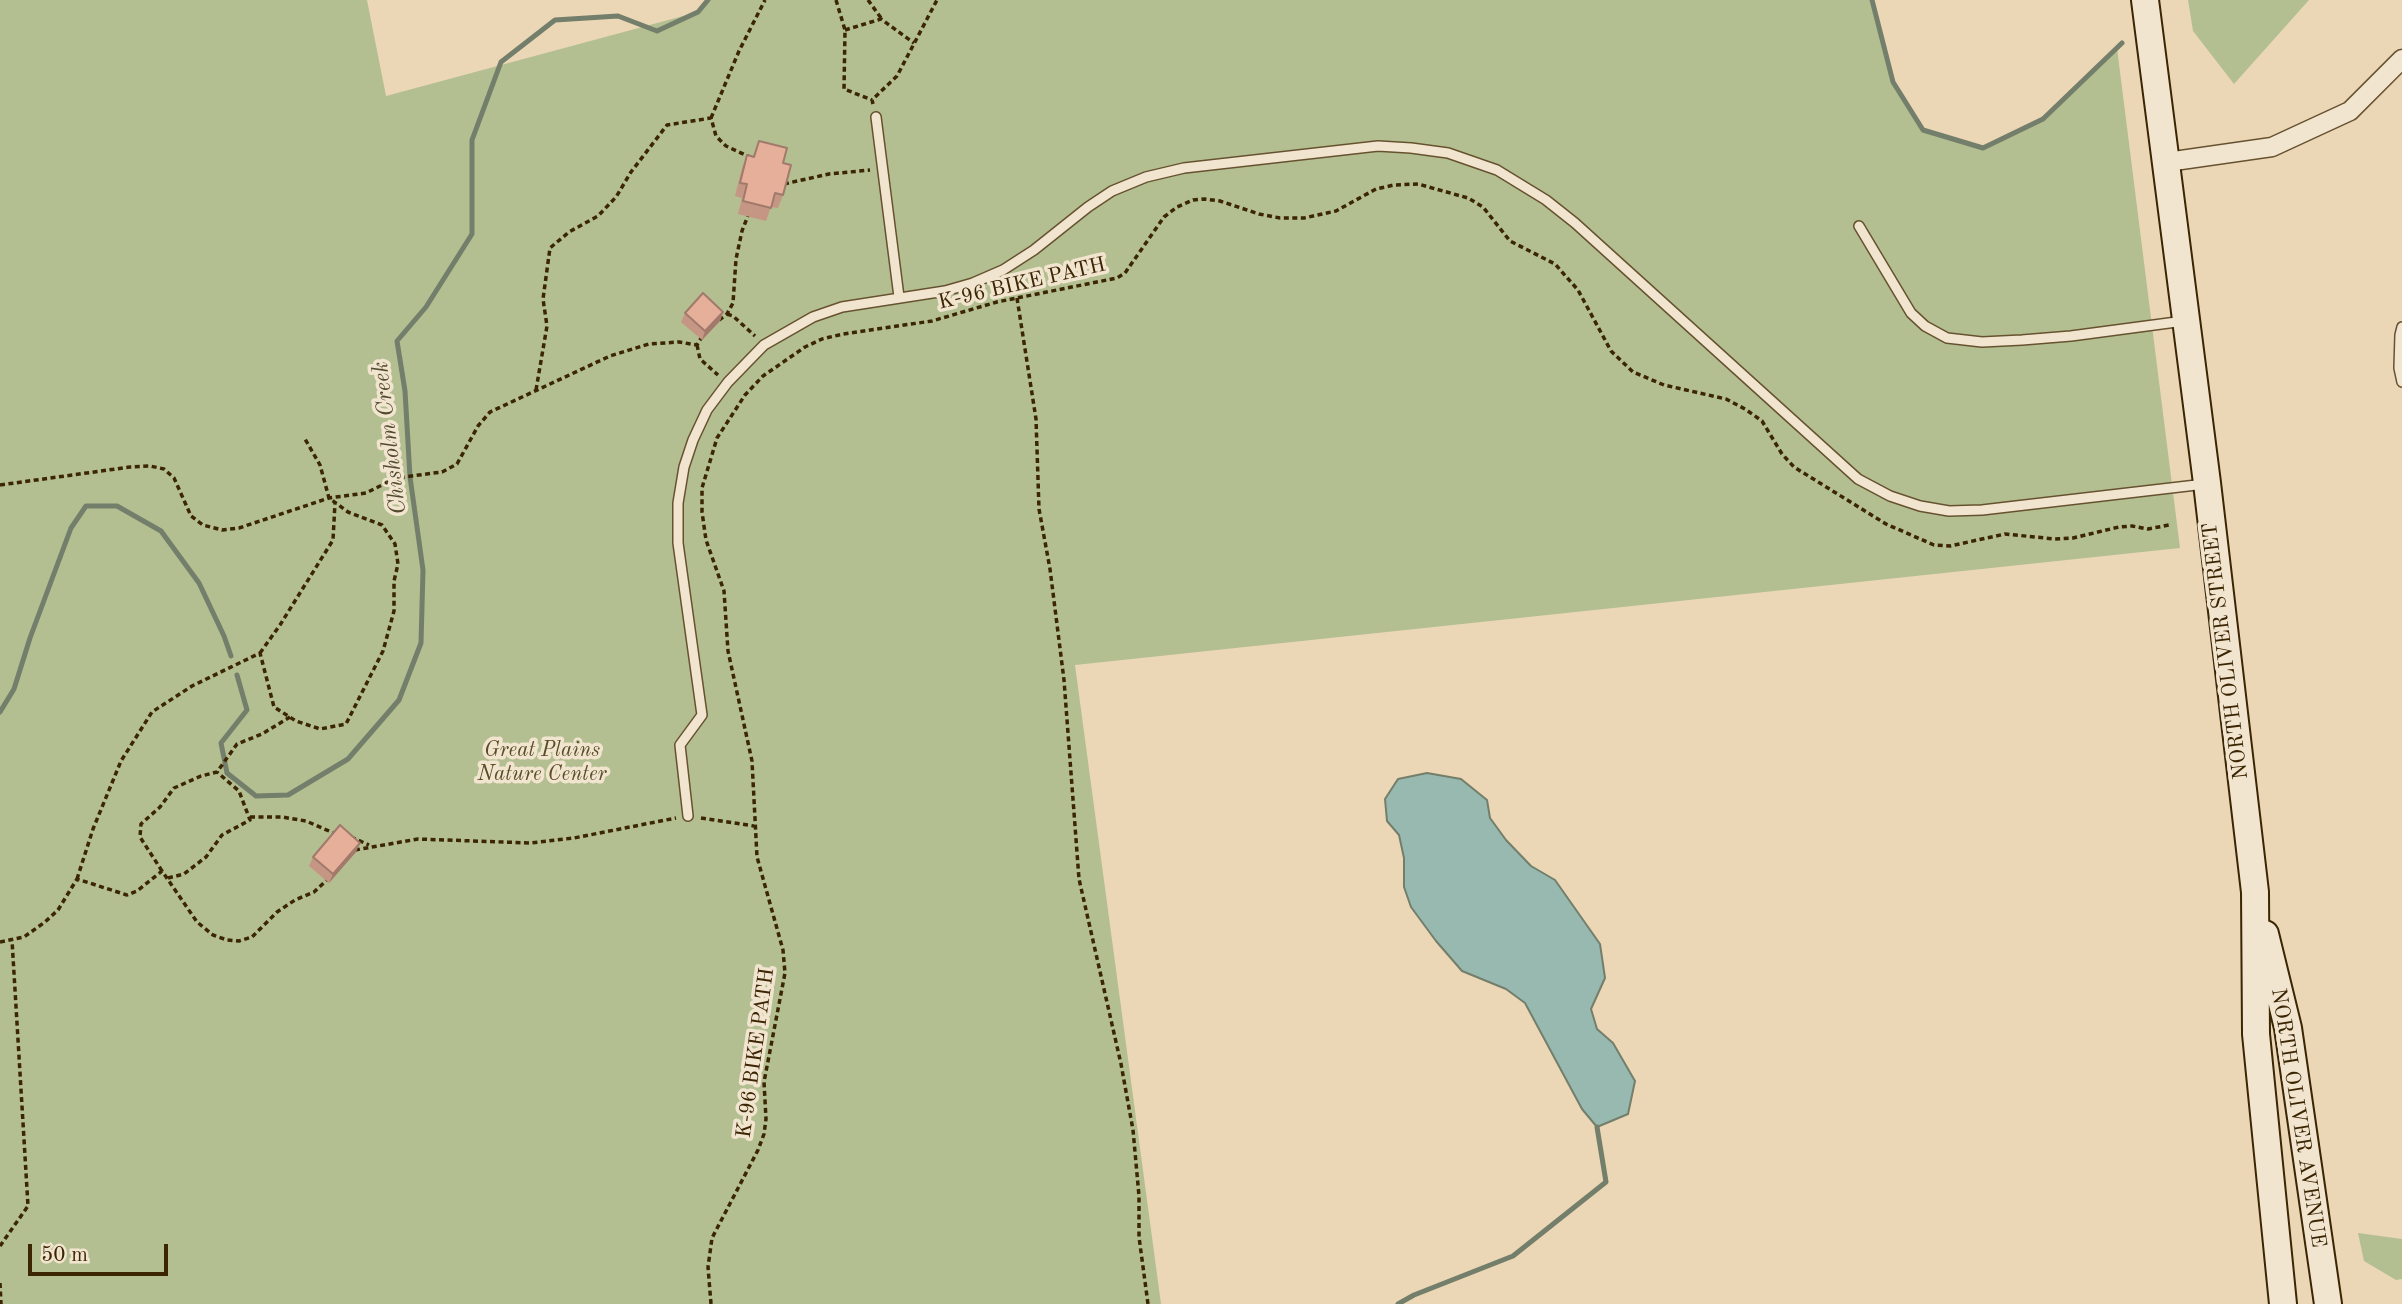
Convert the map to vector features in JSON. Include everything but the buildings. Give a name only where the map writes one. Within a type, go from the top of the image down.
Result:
[{"type":"main road","name":"NORTH OLIVER STREET","points":[[2145,0],[2207,483],[2255,892],[2256,1034],[2283,1304]]},
{"type":"main road","name":"NORTH OLIVER AVENUE","points":[[2255,892],[2288,1028],[2328,1304]]},
{"type":"street","points":[[2167,162],[2272,147],[2350,111],[2402,59]]},
{"type":"lane","points":[[876,117],[899,297]]},
{"type":"lane","points":[[688,816],[680,745],[702,715],[678,543],[678,503],[684,467],[693,440],[707,410],[727,382],[764,345],[813,317],[842,307],[945,291],[973,283],[1003,270],[1034,250],[1112,191],[1146,177],[1184,168],[1378,146],[1448,153],[1497,170],[1546,200],[1858,479],[1890,496],[1920,506],[1949,510],[1982,510],[2207,483]]},
{"type":"lane","points":[[1859,226],[1911,313],[1925,326],[1947,338],[1982,342],[2022,340],[2185,321]]},
{"type":"lane","points":[[2402,327],[2399,368],[2402,382]]},
{"type":"path","points":[[756,163],[750,156],[726,146],[716,136],[711,118],[739,51],[765,0]]},
{"type":"path","points":[[836,0],[845,30],[845,89],[872,100]]},
{"type":"path","points":[[868,0],[881,19],[914,43]]},
{"type":"path","points":[[872,100],[897,76],[937,0]]},
{"type":"path","points":[[845,30],[881,19]]},
{"type":"path","points":[[872,100],[876,117]]},
{"type":"path","points":[[536,390],[547,326],[543,299],[550,248],[569,232],[598,216],[616,197],[631,172],[667,125],[711,118]]},
{"type":"path","points":[[779,185],[830,174],[883,169]]},
{"type":"path","name":"K-96 BIKE PATH","points":[[711,1304],[708,1267],[712,1238],[758,1150],[764,1133],[764,1082],[785,973],[783,950],[757,857],[753,771],[727,651],[724,591],[711,561],[702,512],[702,488],[718,438],[745,395],[763,376],[805,347],[843,334],[932,321],[1017,298],[1117,278],[1125,273],[1164,216],[1193,200],[1220,201],[1259,215],[1304,218],[1336,211],[1376,189],[1418,184],[1468,198],[1483,207],[1510,241],[1555,264],[1578,290],[1611,351],[1633,372],[1664,385],[1726,398],[1745,409],[1762,421],[1782,454],[1794,467],[1896,528],[1934,545],[1950,546],[2005,534],[2055,539],[2073,538],[2119,527],[2148,528],[2169,525]]},
{"type":"path","points":[[715,323],[727,314],[733,303],[736,259],[742,231],[751,209]]},
{"type":"path","points":[[1017,298],[1036,419],[1039,509],[1064,680],[1079,879],[1121,1064],[1133,1130],[1139,1196],[1139,1237],[1148,1304]]},
{"type":"path","points":[[727,314],[764,345]]},
{"type":"path","points":[[0,485],[130,467],[164,469],[174,478],[191,516],[203,525],[222,530],[239,528],[329,498],[366,492],[396,478],[442,472],[457,464],[465,446],[490,412],[610,356],[649,344],[679,342],[697,345],[709,329]]},
{"type":"path","points":[[260,653],[274,706],[296,721],[320,729],[346,724],[383,651],[394,611],[394,581],[398,564],[395,544],[382,525],[348,512],[329,498],[320,465],[306,439]]},
{"type":"path","points":[[0,942],[24,937],[58,910],[76,879],[121,761],[152,712],[192,686],[260,653],[333,540],[335,503]]},
{"type":"path","points":[[290,717],[262,734],[237,744],[217,772],[174,788],[160,807],[141,824],[140,837],[169,878],[183,905],[197,922],[220,937],[239,941],[252,937],[277,912],[314,892],[335,872]]},
{"type":"path","points":[[217,772],[239,791],[250,817]]},
{"type":"path","points":[[353,851],[418,839],[530,843],[574,838],[688,816],[754,826]]},
{"type":"path","points":[[250,817],[282,817],[306,821],[371,846]]},
{"type":"path","points":[[169,878],[184,874],[206,857],[222,835],[250,820],[250,817]]},
{"type":"path","points":[[76,879],[127,895],[137,891],[162,871]]},
{"type":"path","points":[[0,1246],[27,1206],[12,940]]},
{"type":"path","points":[[0,1283],[1,1304]]},
{"type":"green space","name":"Great Plains Nature Center","points":[[0,0],[367,0],[386,96],[698,12],[708,0],[1872,0],[1893,82],[1923,130],[1983,148],[2043,119],[2117,48],[2180,548],[1075,665],[1161,1304],[0,1304]]},
{"type":"green space","points":[[2188,0],[2309,0],[2234,84],[2193,31]]},
{"type":"green space","points":[[2358,1233],[2402,1239],[2402,1279],[2396,1280],[2364,1261]]},
{"type":"water","points":[[1427,773],[1461,779],[1487,800],[1490,818],[1506,840],[1531,866],[1555,880],[1600,944],[1605,978],[1591,1009],[1597,1029],[1613,1043],[1635,1081],[1628,1114],[1597,1127],[1582,1109],[1525,1003],[1506,989],[1462,971],[1411,907],[1404,887],[1404,858],[1399,835],[1387,821],[1385,799],[1398,779]]},
{"type":"waterway","name":"Chisholm Creek","points":[[237,675],[247,710],[221,743],[227,773],[256,796],[288,795],[348,759],[399,700],[421,643],[423,570],[410,477],[405,391],[397,341],[426,307],[472,234],[472,140],[501,62],[555,20],[618,16],[657,31],[698,12],[708,0]]},
{"type":"waterway","name":"Chisholm Creek","points":[[1872,0],[1893,82],[1923,130],[1983,148],[2043,119],[2122,43]]},
{"type":"waterway","name":"Chisholm Creek","points":[[0,712],[14,689],[71,528],[86,506],[117,506],[161,531],[199,583],[231,656]]},
{"type":"waterway","points":[[1398,1304],[1414,1295],[1513,1256],[1606,1182],[1597,1127]]}]
